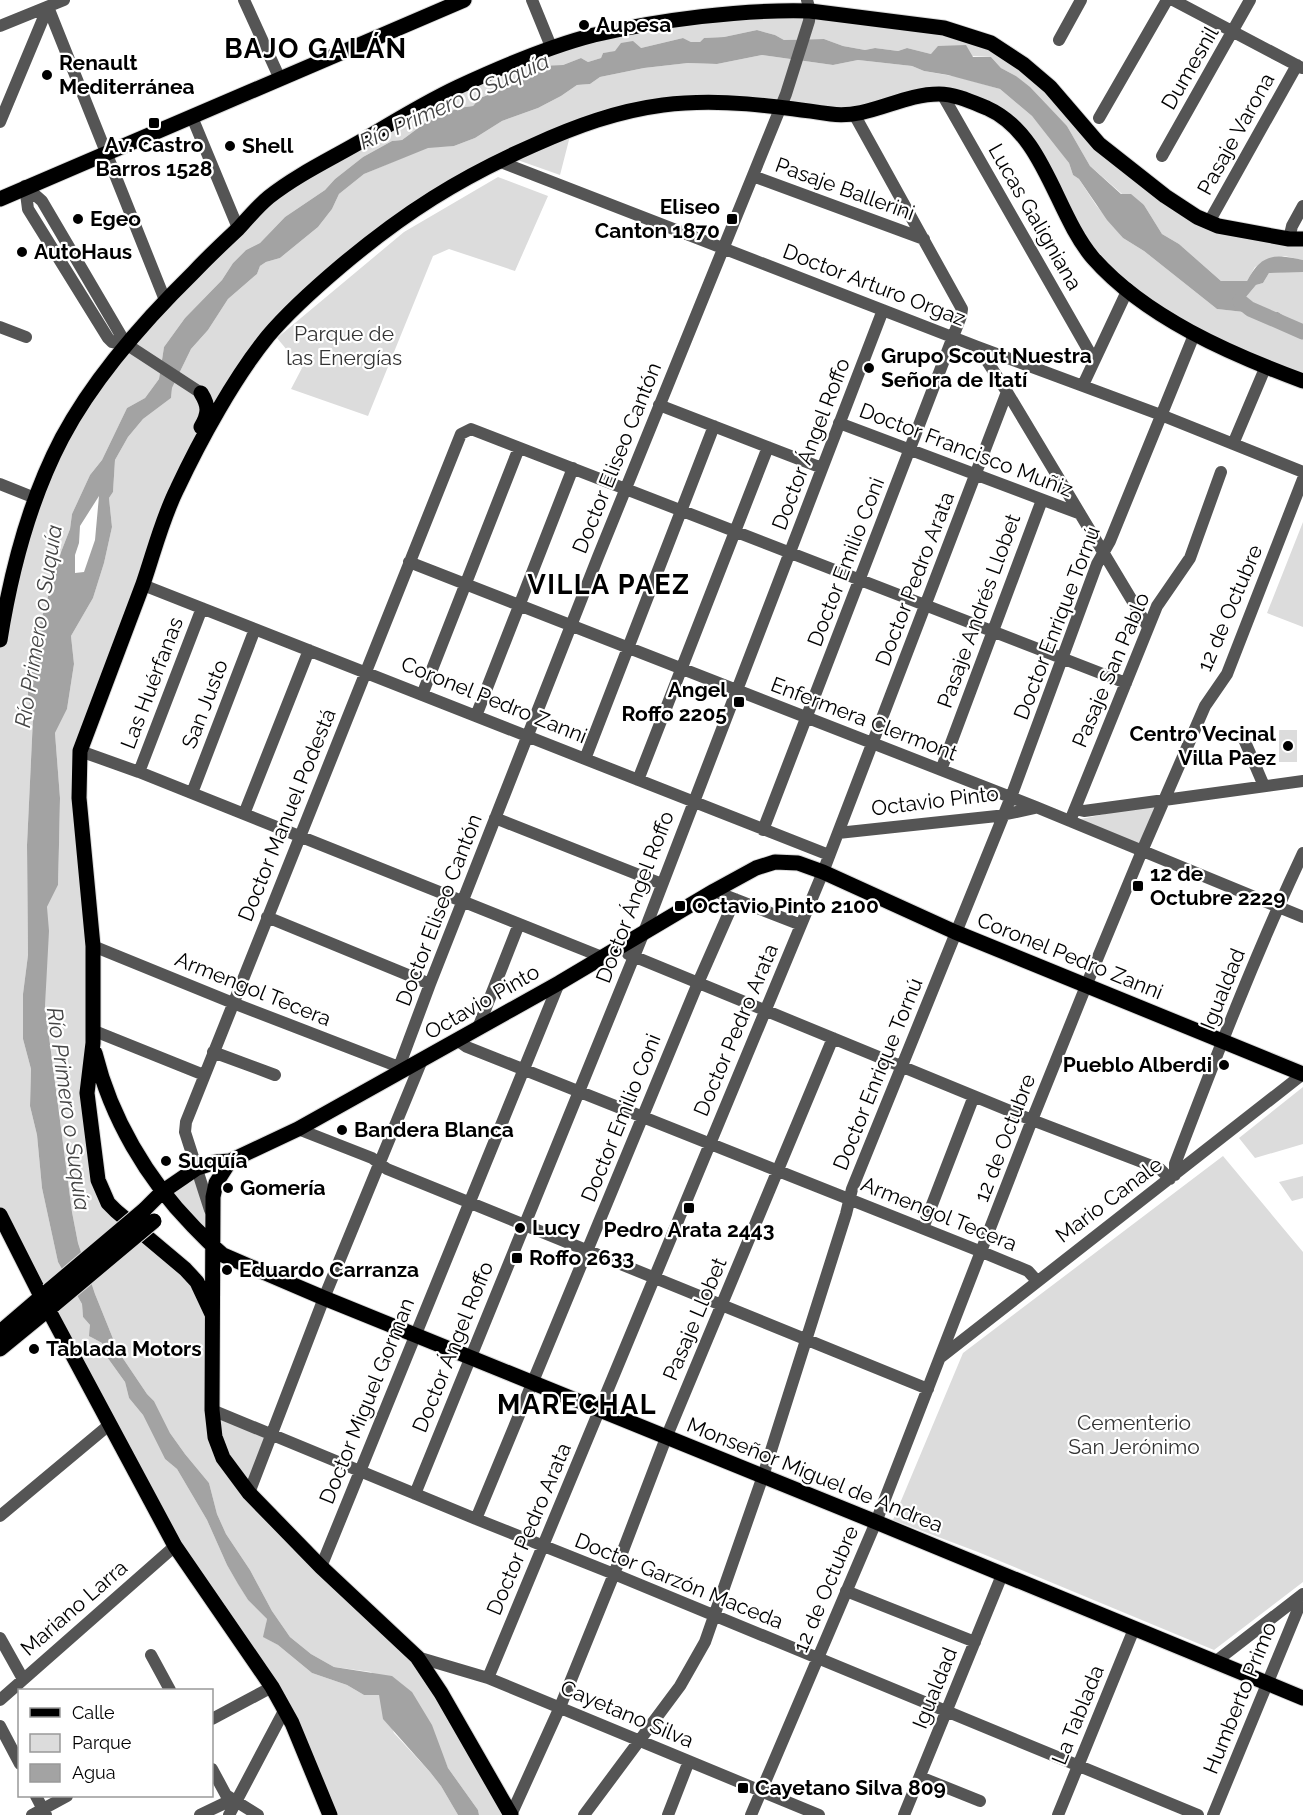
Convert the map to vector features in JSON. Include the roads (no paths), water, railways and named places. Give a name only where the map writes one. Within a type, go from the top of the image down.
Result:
[{"type":"main road","points":[[0,199],[25,186],[280,80],[464,0]]},
{"type":"main road","points":[[0,640],[13,569],[35,498],[63,436],[92,391],[130,347],[165,300],[266,200],[279,190],[433,100],[478,78],[552,49],[593,36],[713,15],[810,8],[944,28],[991,43],[1011,55],[1050,87],[1099,144],[1165,196],[1197,217],[1209,222],[1296,239]]},
{"type":"main road","points":[[135,604],[133,588],[165,492],[208,415],[203,395],[217,393],[222,388],[246,353],[264,332],[397,220],[440,191],[498,161],[586,122],[659,105],[709,101],[784,100],[843,115],[872,111],[909,99],[942,94],[955,96],[993,111],[1014,127],[1042,165],[1087,249],[1115,279],[1194,335],[1303,381]]},
{"type":"main road","points":[[0,185],[25,186]]},
{"type":"main road","points":[[212,1314],[197,1282],[185,1269],[116,1211],[103,1193],[98,1180],[87,1093],[92,1037],[93,946],[80,798],[80,751],[142,585],[166,512],[222,405],[260,348],[291,311]]},
{"type":"main road","name":"Octavio Pinto","points":[[149,1215],[162,1192],[197,1168],[216,1162],[230,1161],[298,1129],[401,1069],[422,1060],[559,983],[756,868],[775,862],[798,863],[823,872]]},
{"type":"main road","name":"Coronel Pedro Zanni","points":[[823,872],[955,932],[1303,1074]]},
{"type":"main road","name":"Monseñor Miguel de Andrea","points":[[92,1037],[100,1075],[112,1106],[146,1168],[175,1209],[212,1247],[223,1255],[1303,1698]]},
{"type":"main road","points":[[230,1161],[216,1183],[213,1197],[212,1410],[219,1450],[249,1493],[321,1568],[417,1658],[441,1693],[511,1815]]},
{"type":"main road","points":[[0,1349],[48,1300],[149,1215],[175,1209]]},
{"type":"main road","points":[[0,1215],[48,1300],[109,1425],[175,1546],[285,1709],[330,1815]]},
{"type":"main road","points":[[0,1332],[48,1300]]},
{"type":"street","points":[[0,26],[64,0]]},
{"type":"street","points":[[244,0],[280,80]]},
{"type":"street","points":[[532,0],[552,49]]},
{"type":"street","points":[[1099,118],[1167,0]]},
{"type":"street","points":[[1173,0],[1300,67]]},
{"type":"street","name":"Dumesnil","points":[[1162,156],[1250,0]]},
{"type":"street","points":[[1059,40],[1077,1]]},
{"type":"street","points":[[0,122],[48,7]]},
{"type":"street","points":[[48,7],[165,300]]},
{"type":"street","name":"Doctor Eliseo Cantón","points":[[401,1069],[430,984],[527,736],[784,100],[810,8]]},
{"type":"street","name":"Pasaje Varona","points":[[1209,222],[1300,67]]},
{"type":"street","name":"Lucas Galigniana","points":[[942,94],[1094,360]]},
{"type":"street","points":[[854,114],[924,239]]},
{"type":"street","points":[[192,117],[238,228]]},
{"type":"street","name":"Doctor Arturo Orgaz","points":[[498,161],[978,347],[1161,415],[1303,472]]},
{"type":"street","name":"Pasaje Ballerini","points":[[753,176],[924,239]]},
{"type":"street","points":[[25,186],[42,201],[130,347],[203,395]]},
{"type":"street","points":[[1296,239],[1292,226],[1303,206]]},
{"type":"street","name":"Doctor Emilio Coni","points":[[763,830],[961,316],[962,309],[924,239]]},
{"type":"street","points":[[1083,385],[1128,289]]},
{"type":"street","name":"Doctor Ángel Roffo","points":[[415,1494],[644,932],[883,310]]},
{"type":"street","points":[[0,327],[26,337]]},
{"type":"street","name":"Doctor Enrique Tornú","points":[[584,1815],[680,1686],[694,1664],[715,1616],[763,1476],[852,1189],[1011,797],[1103,554],[1194,335]]},
{"type":"street","points":[[978,347],[1148,627]]},
{"type":"street","points":[[1233,444],[1266,366]]},
{"type":"street","name":"Doctor Pedro Arata","points":[[488,1678],[823,872],[1007,392]]},
{"type":"street","points":[[659,405],[822,468]]},
{"type":"street","name":"Doctor Francisco Muñiz","points":[[839,423],[1078,513]]},
{"type":"street","points":[[585,759],[714,426]]},
{"type":"street","name":"Doctor Manuel Podestá","points":[[213,1220],[185,1132],[186,1122],[213,1052],[461,434],[471,429],[519,448]]},
{"type":"street","points":[[638,780],[768,447]]},
{"type":"street","points":[[422,695],[519,448],[1126,683]]},
{"type":"street","points":[[476,716],[573,468]]},
{"type":"street","name":"Pasaje San Pablo","points":[[1072,815],[1163,594],[1190,558],[1221,472]]},
{"type":"street","name":"12 de Octubre","points":[[751,1815],[876,1522],[1086,986],[1205,706],[1227,674],[1303,479]]},
{"type":"street","points":[[0,484],[35,498]]},
{"type":"street","name":"Pasaje Andrés Llobet","points":[[941,770],[1042,500]]},
{"type":"street","name":"Enfermera Clermont","points":[[409,562],[1036,807],[1072,815],[1142,851],[1303,917]]},
{"type":"street","name":"Coronel Pedro Zanni","points":[[142,585],[829,855]]},
{"type":"street","name":"Las Huérfanas","points":[[139,772],[202,608]]},
{"type":"street","name":"San Justo","points":[[192,793],[255,629]]},
{"type":"street","points":[[244,814],[309,650]]},
{"type":"street","points":[[1243,737],[1264,786]]},
{"type":"street","points":[[80,751],[139,772],[602,957]]},
{"type":"street","points":[[1072,815],[1084,811],[1166,799],[1303,782]]},
{"type":"street","name":"Octavio Pinto","points":[[838,833],[1004,814],[1036,807]]},
{"type":"street","points":[[495,818],[662,884]]},
{"type":"street","name":"Igualdad","points":[[1173,1177],[1174,1164],[1223,1041],[1278,907],[1303,853]]},
{"type":"street","points":[[714,891],[801,925]]},
{"type":"street","name":"Doctor Emilio Coni","points":[[476,1519],[735,899]]},
{"type":"street","points":[[267,917],[430,984]]},
{"type":"street","points":[[478,1028],[519,924]]},
{"type":"street","name":"Armengol Tecera","points":[[93,946],[401,1069]]},
{"type":"street","points":[[616,949],[1032,1120],[1160,1169],[1173,1177]]},
{"type":"street","name":"Doctor Miguel Gorman","points":[[321,1568],[559,983]]},
{"type":"street","points":[[92,1037],[204,1075]]},
{"type":"street","name":"Pasaje Llobet","points":[[511,1815],[560,1707],[666,1438],[833,1038]]},
{"type":"street","name":"Armengol Tecera","points":[[457,1040],[467,1047],[982,1251],[1028,1271],[1037,1281]]},
{"type":"street","points":[[213,1052],[275,1075]]},
{"type":"street","points":[[249,1493],[324,1298],[422,1060]]},
{"type":"street","name":"Mario Canale","points":[[940,1358],[1303,1074]]},
{"type":"street","points":[[923,1228],[974,1096]]},
{"type":"street","points":[[298,1129],[372,1158],[387,1169],[469,1203],[928,1389]]},
{"type":"street","name":"Doctor Garzón Maceda","points":[[212,1410],[1198,1815]]},
{"type":"street","points":[[0,1516],[109,1425]]},
{"type":"street","name":"Mariano Larra","points":[[0,1700],[175,1546]]},
{"type":"street","name":"Igualdad","points":[[904,1815],[1002,1575]]},
{"type":"street","points":[[846,1591],[975,1642]]},
{"type":"street","points":[[1215,1662],[1303,1595]]},
{"type":"street","name":"Humberto Primo","points":[[1213,1815],[1303,1595]]},
{"type":"street","name":"La Tablada","points":[[1058,1815],[1134,1629]]},
{"type":"street","points":[[0,1638],[23,1679]]},
{"type":"street","points":[[151,1655],[169,1689]]},
{"type":"street","name":"Cayetano Silva","points":[[417,1658],[488,1678],[819,1815]]},
{"type":"street","points":[[213,1718],[272,1688]]},
{"type":"street","points":[[229,1815],[285,1709]]},
{"type":"street","points":[[0,1726],[18,1760]]},
{"type":"street","points":[[668,1815],[689,1761]]},
{"type":"street","points":[[213,1771],[225,1795],[258,1815]]},
{"type":"street","points":[[920,1777],[980,1801]]},
{"type":"street","points":[[36,1797],[40,1813],[65,1797]]},
{"type":"street","points":[[200,1815],[225,1803],[236,1803]]},
{"type":"water","points":[[757,30],[784,40],[824,39],[843,46],[865,50],[875,48],[898,51],[907,48],[931,54],[938,46],[966,45],[973,57],[991,57],[1001,68],[1030,87],[1067,126],[1090,166],[1121,194],[1131,194],[1144,205],[1162,234],[1179,244],[1221,281],[1247,281],[1258,265],[1270,258],[1284,257],[1303,260],[1303,272],[1269,273],[1263,283],[1256,285],[1246,297],[1258,313],[1278,312],[1303,329],[1303,339],[1244,312],[1217,309],[1144,251],[1123,238],[1107,220],[1079,179],[1073,175],[1069,163],[1032,116],[1000,89],[924,71],[912,66],[858,60],[833,65],[762,55],[717,64],[688,63],[644,68],[600,77],[590,84],[577,85],[538,108],[502,121],[475,138],[454,146],[428,148],[364,174],[339,194],[332,209],[318,227],[280,258],[260,266],[257,274],[228,299],[208,330],[191,349],[172,388],[171,398],[143,419],[128,437],[115,460],[113,492],[109,498],[112,527],[104,563],[93,598],[71,636],[74,664],[67,709],[55,733],[60,798],[58,885],[47,907],[49,931],[45,1006],[78,1243],[118,1351],[154,1401],[170,1433],[209,1483],[217,1514],[226,1534],[250,1570],[272,1611],[290,1637],[311,1654],[334,1667],[392,1676],[412,1692],[432,1725],[448,1768],[478,1810],[479,1815],[458,1815],[441,1786],[383,1719],[379,1695],[364,1695],[347,1685],[312,1673],[278,1645],[263,1637],[267,1619],[248,1600],[238,1584],[207,1520],[177,1469],[165,1459],[143,1415],[129,1398],[125,1382],[107,1357],[102,1343],[89,1336],[90,1325],[83,1317],[82,1304],[58,1262],[42,1188],[37,1135],[30,1106],[31,1069],[23,1039],[23,994],[28,955],[27,845],[33,718],[28,698],[28,682],[36,657],[36,637],[70,529],[72,514],[90,475],[102,460],[127,408],[145,398],[159,379],[164,347],[185,318],[222,280],[233,263],[246,250],[260,243],[285,217],[325,190],[363,157],[392,141],[402,140],[425,123],[458,108],[473,106],[480,98],[518,83],[536,66],[563,65],[581,58],[588,62],[601,58],[603,53],[615,51],[621,43],[633,41],[641,48],[683,38],[691,42],[700,42],[704,38],[724,37]],"holes":[[[99,496],[95,540],[84,572],[75,573],[75,555],[79,543],[80,526]]]},
{"type":"waterway","name":"Río Primero o Suquía","points":[[1240,301],[1250,309],[1303,332]]},
{"type":"place","name":"Aupesa","points":[[584,25]]},
{"type":"place","name":"Renault Mediterránea","points":[[47,75]]},
{"type":"place","name":"Av. Castro Barros 1528","points":[[154,123]]},
{"type":"place","name":"Shell","points":[[230,146]]},
{"type":"place","name":"Egeo","points":[[78,219]]},
{"type":"place","name":"Eliseo Canton 1870","points":[[732,219]]},
{"type":"place","name":"AutoHaus","points":[[22,252]]},
{"type":"place","name":"Grupo Scout Nuestra Señora de Itatí","points":[[869,368]]},
{"type":"place","name":"Angel Roffo 2205","points":[[739,702]]},
{"type":"place","name":"Centro Vecinal Villa Paez","points":[[1288,746]]},
{"type":"place","name":"12 de Octubre 2229","points":[[1138,886]]},
{"type":"place","name":"Octavio Pinto 2100","points":[[680,906]]},
{"type":"place","name":"Pueblo Alberdi","points":[[1224,1065]]},
{"type":"place","name":"Bandera Blanca","points":[[342,1130]]},
{"type":"place","name":"Suquía","points":[[166,1161]]},
{"type":"place","name":"Gomería","points":[[228,1188]]},
{"type":"place","name":"Pedro Arata 2443","points":[[689,1208]]},
{"type":"place","name":"Lucy","points":[[520,1228]]},
{"type":"place","name":"Roffo 2633","points":[[517,1258]]},
{"type":"place","name":"Eduardo Carranza","points":[[227,1270]]},
{"type":"place","name":"Tablada Motors","points":[[34,1349]]},
{"type":"place","name":"Cayetano Silva 809","points":[[743,1788]]},
{"type":"district","name":"BAJO GALÁN","points":[[316,49]]},
{"type":"district","name":"VILLA PAEZ","points":[[609,585]]},
{"type":"district","name":"MARECHAL","points":[[577,1405]]},
{"type":"park label","name":"Parque de las Energías","points":[[344,346]]},
{"type":"park label","name":"Cementerio San Jerónimo","points":[[1134,1435]]}]
